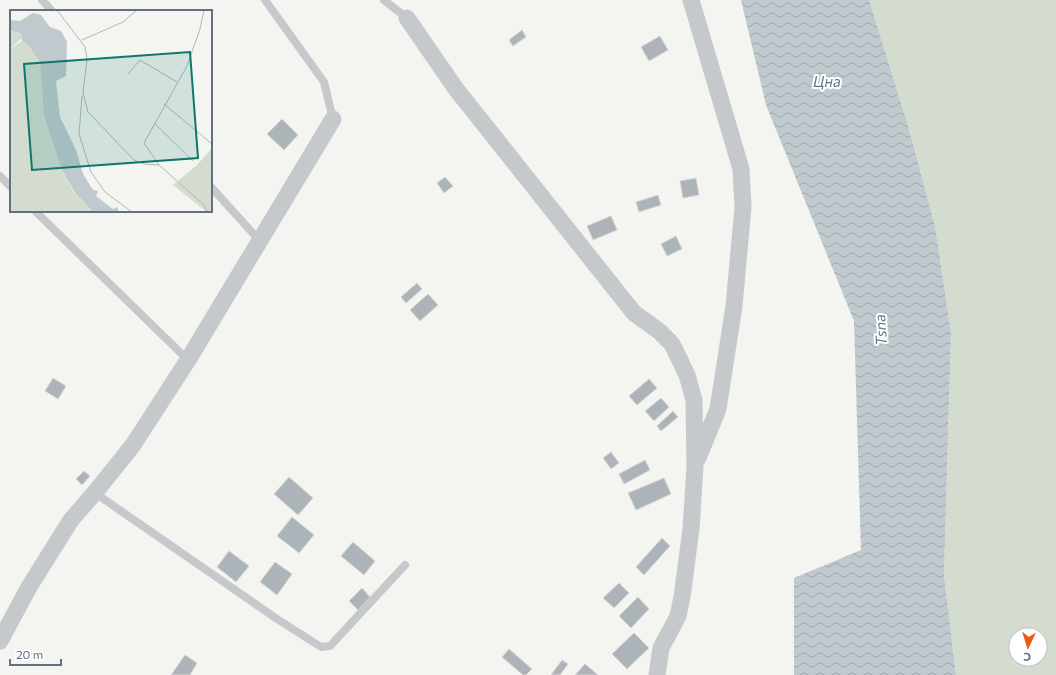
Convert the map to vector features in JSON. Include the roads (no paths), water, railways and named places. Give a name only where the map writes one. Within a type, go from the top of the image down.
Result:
[{"type":"street","points":[[691,0],[741,169],[743,207],[734,306],[718,409],[695,466]]},
{"type":"street","points":[[407,18],[456,90],[634,313],[659,330],[672,344],[687,375],[694,400],[695,466],[690,529],[682,597],[678,616],[661,648],[657,675]]},
{"type":"street","points":[[0,641],[28,587],[71,520],[133,446],[188,360],[333,119]]},
{"type":"lane","points":[[42,0],[51,10]]},
{"type":"lane","points":[[265,0],[324,82],[333,119]]},
{"type":"lane","points":[[384,0],[407,18]]},
{"type":"lane","points":[[0,176],[10,186]]},
{"type":"lane","points":[[212,188],[260,241]]},
{"type":"lane","points":[[37,212],[188,360]]},
{"type":"lane","points":[[95,492],[277,619],[321,647],[330,646],[405,565]]},
{"type":"water","name":"Цна","points":[[741,0],[869,0],[909,129],[935,226],[951,333],[944,575],[956,675],[794,675],[794,578],[861,550],[854,321],[766,105]]},
{"type":"water label","name":"Tsna","points":[[881,330]]}]
